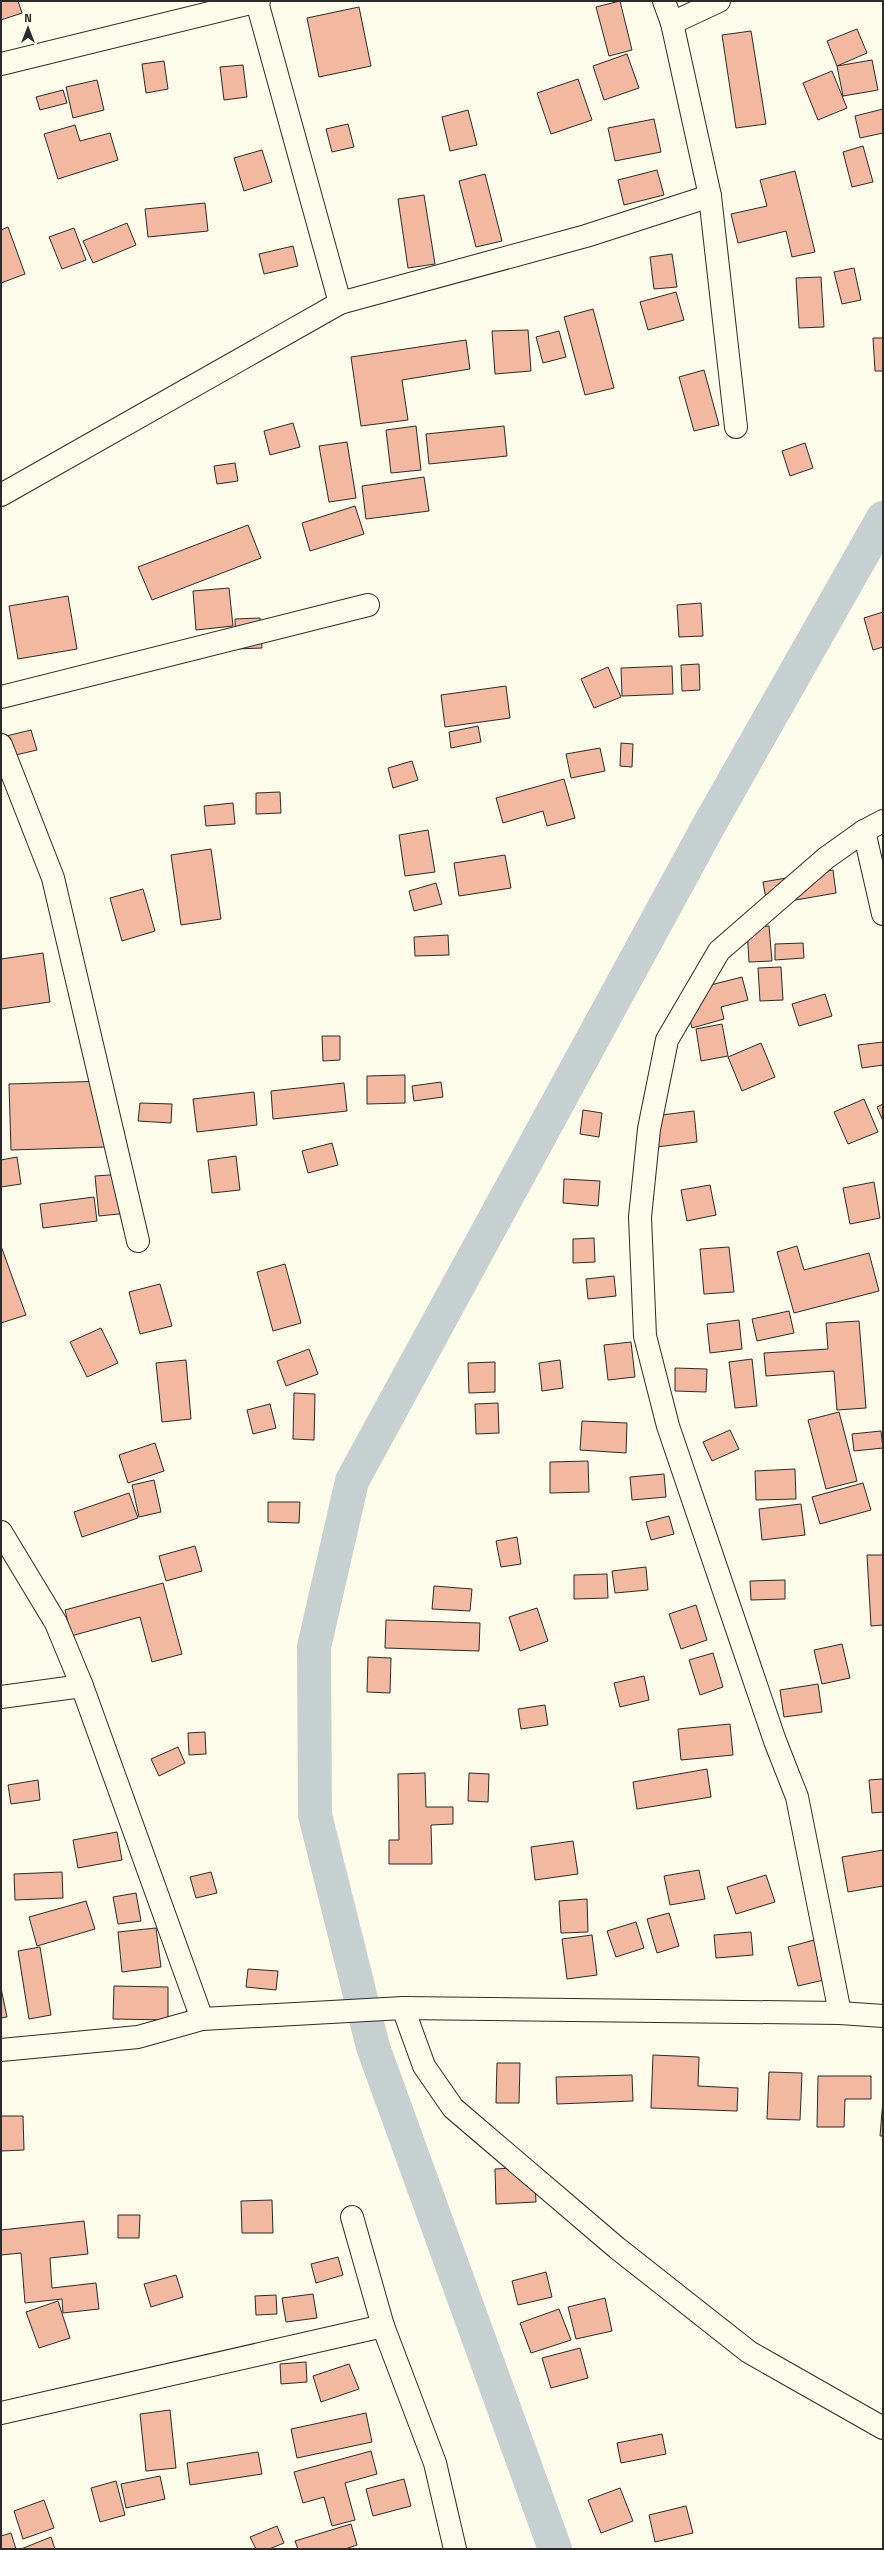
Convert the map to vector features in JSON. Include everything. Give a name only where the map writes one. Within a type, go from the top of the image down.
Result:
[{"type":"street","points":[[1,64],[258,1],[340,303]]},
{"type":"street","points":[[664,1],[672,23],[710,196],[736,427]]},
{"type":"street","points":[[672,23],[719,1]]},
{"type":"street","points":[[1,495],[340,303],[586,236],[710,196]]},
{"type":"street","points":[[1,696],[368,605]]},
{"type":"street","points":[[1,745],[53,878],[138,1241]]},
{"type":"street","points":[[840,2013],[797,1797],[775,1741],[668,1426],[645,1336],[640,1217],[649,1129],[667,1040],[719,951],[826,858],[864,831],[883,821]]},
{"type":"street","points":[[864,831],[883,914]]},
{"type":"street","points":[[1,1532],[56,1623],[82,1686],[202,2018]]},
{"type":"street","points":[[1,1697],[82,1686]]},
{"type":"street","points":[[393,2008],[424,2066],[453,2108],[617,2248],[749,2352],[883,2428]]},
{"type":"street","points":[[1,2050],[138,2037],[202,2018],[393,2008],[840,2013],[883,2016]]},
{"type":"street","points":[[352,2217],[383,2326],[435,2463],[455,2549]]},
{"type":"street","points":[[1,2413],[383,2326]]},
{"type":"building","points":[[1,1],[18,1],[22,13],[1,20]]},
{"type":"building","points":[[620,1],[632,50],[609,56],[596,7]]},
{"type":"building","points":[[359,7],[371,66],[319,77],[307,18]]},
{"type":"building","points":[[857,29],[867,53],[837,66],[827,41]]},
{"type":"building","points":[[751,31],[766,124],[736,128],[722,35]]},
{"type":"building","points":[[627,54],[639,88],[604,100],[593,66]]},
{"type":"building","points":[[872,60],[878,90],[843,96],[837,66]]},
{"type":"building","points":[[164,61],[168,89],[146,93],[142,64]]},
{"type":"building","points":[[243,65],[247,97],[224,100],[220,67]]},
{"type":"building","points":[[832,71],[847,108],[818,120],[803,83]]},
{"type":"building","points":[[578,79],[592,120],[551,134],[537,93]]},
{"type":"building","points":[[97,80],[104,110],[73,118],[66,87]]},
{"type":"building","points":[[63,90],[67,103],[40,110],[36,97]]},
{"type":"building","points":[[883,109],[883,133],[860,138],[855,116]]},
{"type":"building","points":[[468,110],[477,145],[450,151],[442,117]]},
{"type":"building","points":[[654,119],[661,152],[615,161],[608,128]]},
{"type":"building","points":[[348,124],[354,147],[332,152],[326,129]]},
{"type":"building","points":[[75,125],[80,141],[110,133],[118,160],[58,179],[44,134]]},
{"type":"building","points":[[863,146],[873,182],[852,187],[843,152]]},
{"type":"building","points":[[262,150],[272,182],[244,191],[234,158]]},
{"type":"building","points":[[657,170],[664,195],[624,205],[618,180]]},
{"type":"building","points":[[795,171],[815,252],[792,257],[786,231],[738,243],[731,214],[767,206],[760,180]]},
{"type":"building","points":[[485,174],[502,241],[476,247],[459,181]]},
{"type":"building","points":[[424,195],[435,264],[408,268],[398,199]]},
{"type":"building","points":[[205,203],[208,231],[148,237],[145,209]]},
{"type":"building","points":[[127,223],[136,245],[93,263],[83,241]]},
{"type":"building","points":[[8,227],[25,274],[1,283],[1,230]]},
{"type":"building","points":[[74,228],[86,260],[62,269],[49,237]]},
{"type":"building","points":[[293,246],[298,266],[264,274],[259,254]]},
{"type":"building","points":[[672,254],[677,287],[654,289],[650,257]]},
{"type":"building","points":[[854,268],[861,300],[842,304],[834,272]]},
{"type":"building","points":[[821,277],[824,327],[799,328],[796,278]]},
{"type":"building","points":[[676,292],[684,320],[648,330],[640,302]]},
{"type":"building","points":[[593,309],[614,388],[585,395],[564,317]]},
{"type":"building","points":[[528,330],[531,371],[495,374],[492,331]]},
{"type":"building","points":[[559,331],[566,357],[543,363],[536,337]]},
{"type":"building","points":[[873,338],[883,338],[883,371],[875,371]]},
{"type":"building","points":[[466,340],[470,369],[402,380],[408,420],[361,426],[351,357]]},
{"type":"building","points":[[704,370],[719,425],[694,431],[679,377]]},
{"type":"building","points":[[293,423],[300,447],[270,455],[264,431]]},
{"type":"building","points":[[416,426],[421,470],[391,473],[386,430]]},
{"type":"building","points":[[504,426],[507,456],[429,464],[426,434]]},
{"type":"building","points":[[347,442],[356,498],[329,502],[319,446]]},
{"type":"building","points":[[805,443],[813,468],[790,476],[782,451]]},
{"type":"building","points":[[235,463],[238,481],[217,484],[214,466]]},
{"type":"building","points":[[424,477],[429,511],[366,519],[362,486]]},
{"type":"building","points":[[355,506],[364,534],[310,551],[302,523]]},
{"type":"building","points":[[248,525],[261,558],[152,600],[138,567]]},
{"type":"building","points":[[229,588],[233,626],[196,630],[193,591]]},
{"type":"building","points":[[68,596],[77,649],[18,659],[9,606]]},
{"type":"building","points":[[701,603],[703,636],[679,637],[677,605]]},
{"type":"building","points":[[883,612],[883,647],[873,650],[864,618]]},
{"type":"building","points":[[260,618],[262,648],[236,649],[235,619]]},
{"type":"building","points":[[699,664],[700,690],[682,691],[681,665]]},
{"type":"building","points":[[672,666],[673,694],[622,696],[621,668]]},
{"type":"building","points":[[608,667],[621,697],[594,708],[581,679]]},
{"type":"building","points":[[506,686],[510,718],[445,727],[441,695]]},
{"type":"building","points":[[478,726],[481,742],[451,748],[449,732]]},
{"type":"building","points":[[31,730],[37,750],[7,757],[2,737]]},
{"type":"building","points":[[621,743],[633,744],[632,767],[620,766]]},
{"type":"building","points":[[600,748],[605,771],[571,778],[566,754]]},
{"type":"building","points":[[412,761],[418,780],[393,788],[388,768]]},
{"type":"building","points":[[564,779],[575,818],[547,826],[543,811],[503,823],[496,798]]},
{"type":"building","points":[[280,792],[281,813],[256,814],[256,793]]},
{"type":"building","points":[[233,803],[235,824],[206,826],[204,806]]},
{"type":"building","points":[[428,830],[435,872],[405,876],[399,835]]},
{"type":"building","points":[[211,849],[221,919],[181,925],[171,855]]},
{"type":"building","points":[[505,855],[511,888],[459,896],[454,863]]},
{"type":"building","points":[[833,870],[836,893],[767,905],[763,882]]},
{"type":"building","points":[[436,883],[442,904],[414,911],[409,891]]},
{"type":"building","points":[[143,889],[155,931],[122,941],[110,898]]},
{"type":"building","points":[[769,926],[772,961],[749,962],[747,928]]},
{"type":"building","points":[[448,935],[449,955],[415,956],[414,937]]},
{"type":"building","points":[[803,943],[804,958],[775,960],[775,944]]},
{"type":"building","points":[[43,953],[50,1002],[1,1009],[1,959]]},
{"type":"building","points":[[781,967],[783,1000],[760,1001],[758,968]]},
{"type":"building","points":[[742,977],[748,1000],[721,1007],[724,1019],[692,1028],[683,992]]},
{"type":"building","points":[[825,994],[832,1016],[799,1026],[792,1004]]},
{"type":"building","points":[[722,1024],[728,1056],[701,1061],[696,1029]]},
{"type":"building","points":[[322,1036],[340,1036],[340,1060],[323,1061]]},
{"type":"building","points":[[883,1042],[883,1065],[862,1068],[858,1045]]},
{"type":"building","points":[[761,1043],[775,1077],[742,1091],[728,1057]]},
{"type":"building","points":[[405,1075],[405,1103],[367,1104],[367,1076]]},
{"type":"building","points":[[105,1081],[107,1147],[11,1150],[9,1084]]},
{"type":"building","points":[[441,1082],[443,1097],[414,1101],[412,1086]]},
{"type":"building","points":[[344,1083],[347,1111],[273,1119],[271,1091]]},
{"type":"building","points":[[254,1092],[257,1125],[197,1132],[193,1099]]},
{"type":"building","points":[[864,1099],[878,1132],[848,1144],[834,1112]]},
{"type":"building","points":[[140,1103],[172,1104],[171,1123],[138,1121]]},
{"type":"building","points":[[883,1104],[883,1121],[877,1107]]},
{"type":"building","points":[[583,1110],[602,1113],[599,1137],[580,1134]]},
{"type":"building","points":[[694,1111],[697,1142],[656,1147],[653,1116]]},
{"type":"building","points":[[332,1143],[338,1165],[308,1173],[302,1151]]},
{"type":"building","points":[[236,1156],[240,1190],[212,1193],[208,1160]]},
{"type":"building","points":[[17,1157],[21,1184],[1,1187],[1,1160]]},
{"type":"building","points":[[124,1174],[128,1213],[99,1216],[95,1176]]},
{"type":"building","points":[[564,1179],[600,1181],[598,1206],[563,1203]]},
{"type":"building","points":[[874,1182],[880,1218],[850,1224],[843,1188]]},
{"type":"building","points":[[710,1185],[716,1215],[687,1221],[681,1190]]},
{"type":"building","points":[[94,1197],[97,1221],[43,1228],[40,1204]]},
{"type":"building","points":[[594,1238],[595,1262],[573,1263],[573,1239]]},
{"type":"building","points":[[1,1246],[26,1315],[1,1323]]},
{"type":"building","points":[[797,1246],[804,1270],[869,1253],[879,1291],[794,1313],[777,1252]]},
{"type":"building","points":[[729,1247],[734,1292],[704,1294],[700,1249]]},
{"type":"building","points":[[285,1264],[301,1323],[273,1331],[257,1272]]},
{"type":"building","points":[[614,1276],[616,1296],[588,1299],[586,1279]]},
{"type":"building","points":[[160,1284],[172,1326],[140,1334],[129,1292]]},
{"type":"building","points":[[789,1311],[794,1333],[757,1341],[752,1319]]},
{"type":"building","points":[[739,1320],[742,1349],[710,1353],[707,1324]]},
{"type":"building","points":[[859,1321],[866,1408],[837,1410],[834,1371],[766,1376],[764,1353],[828,1349],[826,1323]]},
{"type":"building","points":[[101,1328],[118,1363],[87,1377],[70,1342]]},
{"type":"building","points":[[631,1342],[635,1377],[608,1380],[604,1345]]},
{"type":"building","points":[[309,1349],[318,1374],[286,1386],[277,1361]]},
{"type":"building","points":[[752,1359],[757,1406],[735,1408],[729,1362]]},
{"type":"building","points":[[186,1360],[191,1419],[162,1422],[156,1363]]},
{"type":"building","points":[[560,1360],[563,1388],[542,1391],[539,1363]]},
{"type":"building","points":[[495,1362],[495,1392],[469,1393],[468,1363]]},
{"type":"building","points":[[675,1368],[707,1369],[706,1392],[675,1391]]},
{"type":"building","points":[[294,1393],[315,1394],[314,1440],[293,1439]]},
{"type":"building","points":[[498,1403],[499,1433],[476,1434],[475,1404]]},
{"type":"building","points":[[270,1404],[276,1428],[253,1434],[247,1410]]},
{"type":"building","points":[[839,1412],[857,1481],[826,1489],[808,1420]]},
{"type":"building","points":[[582,1421],[627,1423],[626,1453],[580,1450]]},
{"type":"building","points":[[730,1430],[739,1449],[712,1461],[703,1442]]},
{"type":"building","points":[[881,1431],[883,1448],[854,1451],[852,1434]]},
{"type":"building","points":[[155,1443],[164,1471],[128,1483],[119,1455]]},
{"type":"building","points":[[588,1461],[589,1492],[550,1493],[550,1462]]},
{"type":"building","points":[[795,1469],[796,1499],[756,1500],[755,1471]]},
{"type":"building","points":[[664,1474],[666,1497],[632,1500],[630,1477]]},
{"type":"building","points":[[154,1480],[161,1512],[139,1517],[132,1485]]},
{"type":"building","points":[[863,1483],[871,1510],[820,1524],[812,1497]]},
{"type":"building","points":[[129,1493],[138,1518],[82,1537],[74,1512]]},
{"type":"building","points":[[268,1502],[300,1502],[299,1523],[268,1522]]},
{"type":"building","points":[[801,1504],[805,1535],[762,1540],[759,1509]]},
{"type":"building","points":[[669,1516],[674,1534],[651,1540],[646,1522]]},
{"type":"building","points":[[517,1537],[521,1564],[501,1567],[496,1541]]},
{"type":"building","points":[[195,1546],[202,1571],[166,1581],[159,1556]]},
{"type":"building","points":[[867,1555],[883,1555],[883,1625],[871,1626]]},
{"type":"building","points":[[646,1567],[648,1590],[615,1593],[612,1571]]},
{"type":"building","points":[[607,1574],[608,1598],[574,1599],[574,1575]]},
{"type":"building","points":[[785,1580],[785,1599],[751,1600],[750,1581]]},
{"type":"building","points":[[163,1583],[182,1654],[152,1662],[140,1617],[71,1636],[65,1610]]},
{"type":"building","points":[[434,1586],[472,1589],[470,1611],[432,1609]]},
{"type":"building","points":[[696,1605],[707,1640],[681,1649],[669,1614]]},
{"type":"building","points":[[537,1608],[548,1641],[520,1651],[509,1617]]},
{"type":"building","points":[[386,1620],[480,1623],[479,1651],[385,1648]]},
{"type":"building","points":[[842,1644],[850,1678],[822,1684],[814,1650]]},
{"type":"building","points":[[713,1653],[723,1687],[700,1695],[689,1660]]},
{"type":"building","points":[[368,1657],[391,1658],[390,1693],[367,1692]]},
{"type":"building","points":[[644,1676],[649,1700],[620,1707],[614,1683]]},
{"type":"building","points":[[818,1684],[822,1712],[784,1717],[780,1690]]},
{"type":"building","points":[[545,1705],[548,1725],[521,1729],[518,1709]]},
{"type":"building","points":[[730,1724],[733,1755],[681,1760],[678,1729]]},
{"type":"building","points":[[205,1732],[206,1754],[189,1755],[188,1733]]},
{"type":"building","points":[[178,1747],[185,1763],[159,1776],[151,1759]]},
{"type":"building","points":[[707,1769],[711,1797],[637,1809],[633,1782]]},
{"type":"building","points":[[425,1773],[426,1807],[453,1807],[453,1824],[431,1825],[432,1864],[389,1864],[389,1840],[399,1840],[398,1774]]},
{"type":"building","points":[[469,1773],[489,1774],[488,1802],[468,1801]]},
{"type":"building","points":[[883,1779],[883,1812],[872,1813],[869,1780]]},
{"type":"building","points":[[38,1780],[40,1800],[11,1804],[8,1785]]},
{"type":"building","points":[[117,1832],[122,1860],[78,1868],[73,1840]]},
{"type":"building","points":[[573,1841],[578,1874],[535,1880],[531,1847]]},
{"type":"building","points":[[883,1850],[883,1886],[848,1892],[842,1857]]},
{"type":"building","points":[[699,1870],[705,1899],[670,1905],[664,1876]]},
{"type":"building","points":[[62,1872],[63,1898],[15,1900],[14,1874]]},
{"type":"building","points":[[211,1872],[217,1893],[196,1898],[190,1877]]},
{"type":"building","points":[[766,1875],[775,1902],[736,1914],[727,1887]]},
{"type":"building","points":[[136,1893],[141,1921],[118,1924],[113,1897]]},
{"type":"building","points":[[587,1899],[588,1932],[561,1933],[559,1901]]},
{"type":"building","points":[[86,1901],[95,1929],[37,1946],[29,1917]]},
{"type":"building","points":[[669,1913],[679,1946],[657,1953],[647,1919]]},
{"type":"building","points":[[636,1922],[644,1948],[616,1957],[607,1931]]},
{"type":"building","points":[[156,1928],[161,1967],[122,1972],[118,1932]]},
{"type":"building","points":[[751,1932],[753,1955],[716,1958],[714,1935]]},
{"type":"building","points":[[592,1935],[597,1975],[567,1979],[562,1939]]},
{"type":"building","points":[[818,1939],[828,1979],[798,1986],[788,1947]]},
{"type":"building","points":[[40,1947],[51,2015],[29,2019],[18,1951]]},
{"type":"building","points":[[248,1969],[278,1971],[276,1990],[246,1987]]},
{"type":"building","points":[[114,1986],[168,1987],[168,2020],[113,2019]]},
{"type":"building","points":[[1,1988],[7,2017],[1,2018]]},
{"type":"building","points":[[653,2055],[699,2057],[698,2086],[738,2088],[737,2111],[651,2108]]},
{"type":"building","points":[[497,2063],[520,2063],[519,2103],[496,2103]]},
{"type":"building","points":[[769,2072],[802,2073],[800,2120],[767,2119]]},
{"type":"building","points":[[632,2075],[633,2101],[557,2104],[556,2077]]},
{"type":"building","points":[[818,2076],[871,2076],[871,2099],[845,2099],[844,2127],[817,2127]]},
{"type":"building","points":[[883,2100],[883,2136],[880,2136]]},
{"type":"building","points":[[1,2116],[23,2116],[24,2150],[1,2151]]},
{"type":"building","points":[[534,2167],[536,2202],[496,2204],[495,2169]]},
{"type":"building","points":[[272,2200],[273,2233],[242,2233],[241,2201]]},
{"type":"building","points":[[118,2215],[140,2215],[139,2238],[118,2238]]},
{"type":"building","points":[[84,2221],[88,2254],[50,2258],[52,2288],[96,2283],[99,2309],[63,2313],[62,2299],[25,2303],[21,2253],[1,2255],[1,2230]]},
{"type":"building","points":[[338,2257],[343,2275],[316,2283],[311,2264]]},
{"type":"building","points":[[546,2272],[552,2297],[518,2305],[512,2281]]},
{"type":"building","points":[[176,2275],[183,2297],[151,2307],[144,2284]]},
{"type":"building","points":[[313,2294],[317,2318],[286,2322],[282,2298]]},
{"type":"building","points":[[276,2295],[277,2314],[256,2315],[255,2296]]},
{"type":"building","points":[[605,2298],[612,2331],[576,2339],[568,2307]]},
{"type":"building","points":[[58,2301],[70,2338],[39,2348],[26,2312]]},
{"type":"building","points":[[559,2309],[571,2340],[531,2353],[520,2323]]},
{"type":"building","points":[[580,2348],[588,2378],[551,2388],[542,2358]]},
{"type":"building","points":[[306,2362],[307,2382],[281,2384],[280,2364]]},
{"type":"building","points":[[349,2364],[359,2389],[321,2402],[313,2376]]},
{"type":"building","points":[[170,2410],[176,2468],[146,2471],[140,2414]]},
{"type":"building","points":[[366,2413],[372,2442],[297,2458],[291,2429]]},
{"type":"building","points":[[662,2434],[666,2454],[621,2463],[617,2443]]},
{"type":"building","points":[[371,2451],[377,2474],[345,2483],[355,2520],[332,2526],[324,2497],[303,2503],[294,2472]]},
{"type":"building","points":[[258,2452],[262,2474],[190,2485],[187,2463]]},
{"type":"building","points":[[160,2476],[165,2499],[126,2508],[121,2484]]},
{"type":"building","points":[[404,2479],[411,2506],[373,2516],[366,2489]]},
{"type":"building","points":[[116,2481],[125,2515],[100,2522],[91,2488]]},
{"type":"building","points":[[620,2488],[633,2521],[601,2533],[588,2500]]},
{"type":"building","points":[[44,2500],[54,2528],[23,2539],[14,2511]]},
{"type":"building","points":[[686,2506],[693,2533],[655,2542],[649,2515]]},
{"type":"building","points":[[351,2524],[357,2545],[345,2549],[298,2549],[295,2541]]},
{"type":"building","points":[[277,2526],[284,2543],[269,2549],[256,2549],[250,2537]]},
{"type":"building","points":[[11,2533],[16,2549],[1,2549],[1,2536]]},
{"type":"building","points":[[51,2537],[55,2549],[21,2549]]},
{"type":"waterway","points":[[555,2549],[373,2047],[315,1815],[314,1647],[352,1481],[709,825],[883,518]]}]
